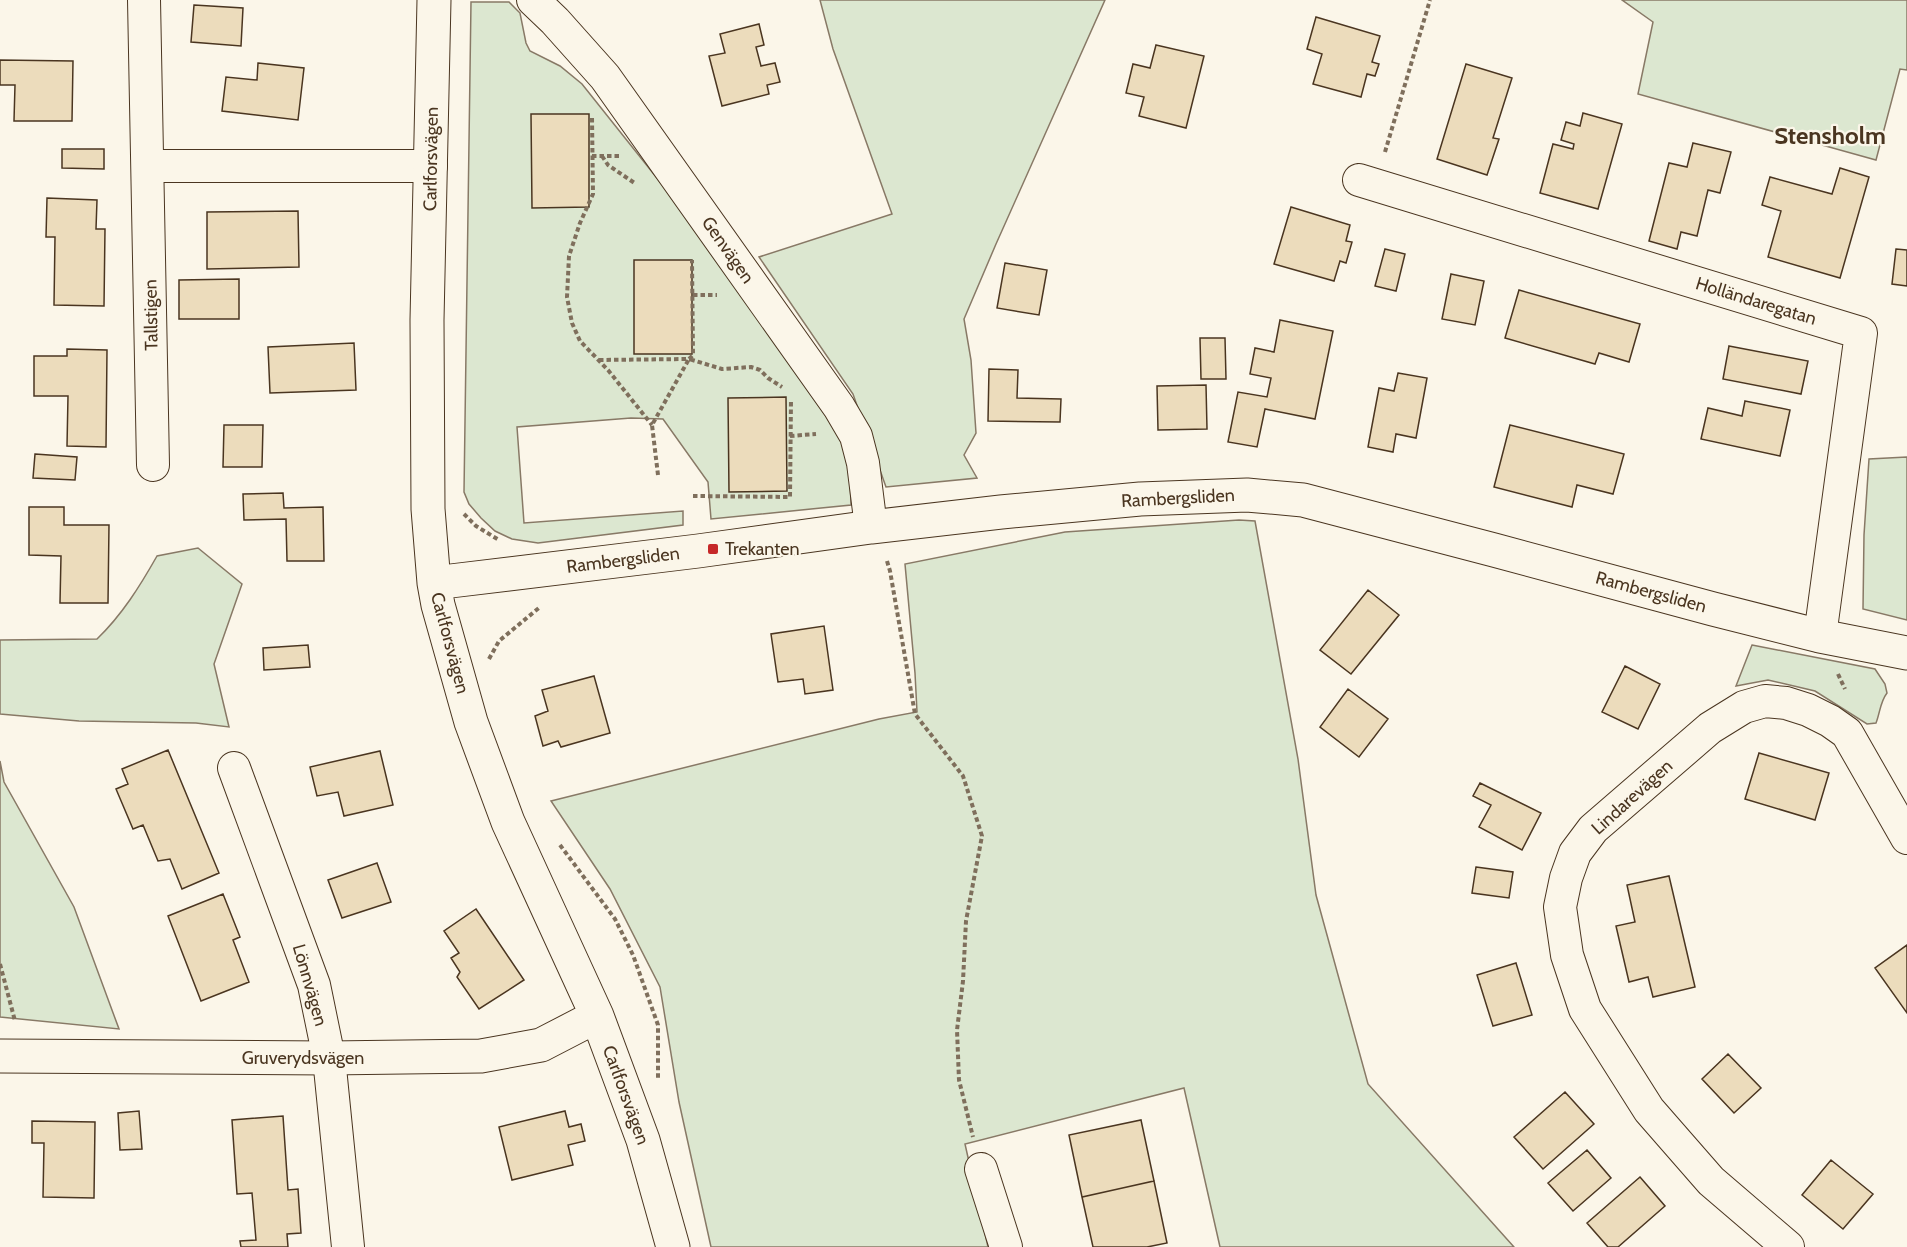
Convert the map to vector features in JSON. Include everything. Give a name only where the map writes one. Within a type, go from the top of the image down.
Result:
[{"type":"street","name":"Tallstigen","points":[[144,0],[153,465]]},
{"type":"street","name":"Carlforsvägen","points":[[434,0],[427,320],[428,509],[438,605],[471,722],[508,822],[597,1016],[643,1140],[673,1247]]},
{"type":"street","name":"Genvägen","points":[[533,0],[555,21],[610,84],[839,407],[856,436],[863,463],[871,526]]},
{"type":"street","points":[[148,166],[431,166]]},
{"type":"street","name":"Holländaregatan","points":[[1367,183],[1861,333],[1820,636]]},
{"type":"street","name":"Rambergsliden","points":[[434,583],[705,550],[871,526],[1140,499],[1248,495],[1303,500],[1713,609],[1820,636],[1907,653]]},
{"type":"street","name":"Lindarevägen","points":[[1788,1247],[1711,1181],[1649,1110],[1585,1009],[1567,955],[1560,907],[1566,878],[1575,853],[1593,829],[1710,728],[1744,707],[1764,701],[1786,702],[1808,710],[1847,733],[1907,838]]},
{"type":"street","name":"Lönnvägen","points":[[234,768],[314,985],[329,1058],[348,1247]]},
{"type":"street","name":"Gruverydsvägen","points":[[11,1056],[329,1058],[481,1056],[541,1045],[597,1016]]},
{"type":"street","points":[[981,1169],[1006,1247]]},
{"type":"path","points":[[1367,183],[1430,0]]},
{"type":"path","points":[[610,84],[592,102],[593,194],[569,256],[567,297],[572,323],[580,341],[652,425],[658,475]]},
{"type":"path","points":[[592,156],[623,156]]},
{"type":"path","points":[[652,425],[693,355],[692,256]]},
{"type":"path","points":[[598,360],[689,359],[722,369],[751,367],[760,370],[783,388]]},
{"type":"path","points":[[693,496],[790,497],[791,396]]},
{"type":"path","points":[[871,526],[882,546],[891,571],[915,714],[963,776],[982,836],[966,921],[963,981],[957,1030],[959,1080],[981,1169]]},
{"type":"path","points":[[487,664],[499,641],[541,606]]},
{"type":"path","points":[[1820,636],[1853,707],[1847,733]]},
{"type":"path","points":[[559,844],[615,919],[633,956],[658,1025],[658,1081]]},
{"type":"path","points":[[0,964],[11,1056]]},
{"type":"green space","points":[[820,0],[1105,0],[964,319],[971,360],[976,433],[964,455],[977,478],[886,487],[853,394],[759,257],[892,214],[833,49]]},
{"type":"green space","points":[[1622,0],[1907,0],[1907,70],[1900,69],[1876,160],[1638,94],[1653,22]]},
{"type":"green space","points":[[471,2],[509,2],[520,13],[526,43],[530,51],[560,66],[582,84],[680,207],[849,449],[851,505],[711,519],[708,482],[663,419],[631,418],[517,427],[524,523],[683,511],[683,525],[538,543],[512,539],[495,531],[469,504],[464,492]]},
{"type":"green space","points":[[1907,457],[1907,620],[1863,609],[1864,535],[1869,459]]},
{"type":"green space","points":[[1239,520],[1255,521],[1298,759],[1316,895],[1368,1084],[1514,1247],[1220,1247],[1184,1088],[965,1144],[988,1247],[711,1247],[679,1102],[660,987],[610,889],[551,801],[879,719],[917,712],[905,564],[1065,532]]},
{"type":"green space","points":[[198,548],[242,584],[214,664],[229,727],[196,723],[79,721],[0,714],[0,640],[97,639],[130,600],[157,556]]},
{"type":"green space","points":[[1752,645],[1875,669],[1885,684],[1887,693],[1881,704],[1876,723],[1867,724],[1815,691],[1768,680],[1736,686]]},
{"type":"green space","points":[[0,761],[4,782],[74,907],[119,1029],[0,1017]]},
{"type":"building","points":[[194,5],[243,8],[241,46],[191,42]]},
{"type":"building","points":[[1316,17],[1380,36],[1372,62],[1379,64],[1375,76],[1367,74],[1361,97],[1313,84],[1322,54],[1307,49]]},
{"type":"building","points":[[759,24],[764,45],[756,47],[761,66],[775,63],[780,82],[767,85],[769,94],[722,106],[709,56],[725,53],[720,34]]},
{"type":"building","points":[[1156,45],[1204,56],[1186,128],[1139,116],[1144,97],[1126,93],[1133,64],[1150,68]]},
{"type":"building","points":[[0,60],[73,61],[72,121],[14,121],[15,85],[0,85]]},
{"type":"building","points":[[258,63],[304,68],[298,120],[222,111],[226,77],[257,80]]},
{"type":"building","points":[[1466,64],[1512,78],[1493,138],[1499,139],[1487,175],[1437,159]]},
{"type":"building","points":[[1583,113],[1622,124],[1598,209],[1540,193],[1553,144],[1573,149],[1574,144],[1561,140],[1566,122],[1580,126]]},
{"type":"building","points":[[531,114],[589,114],[589,207],[532,208]]},
{"type":"building","points":[[1693,143],[1731,152],[1720,193],[1708,190],[1697,236],[1681,232],[1677,249],[1649,241],[1669,163],[1687,167]]},
{"type":"building","points":[[62,149],[104,149],[104,169],[62,168]]},
{"type":"building","points":[[1840,168],[1869,177],[1840,278],[1768,257],[1781,211],[1762,205],[1770,177],[1832,194]]},
{"type":"building","points":[[47,198],[97,200],[96,229],[105,229],[104,306],[54,305],[55,237],[46,237]]},
{"type":"building","points":[[1291,207],[1350,225],[1346,241],[1352,242],[1346,263],[1340,261],[1334,281],[1274,264]]},
{"type":"building","points":[[298,211],[299,267],[207,269],[207,212]]},
{"type":"building","points":[[1385,249],[1405,254],[1396,291],[1375,286]]},
{"type":"building","points":[[1896,249],[1907,250],[1907,286],[1892,284]]},
{"type":"building","points":[[634,260],[692,260],[692,354],[634,354]]},
{"type":"building","points":[[1005,263],[1047,270],[1039,315],[997,308]]},
{"type":"building","points":[[1451,274],[1484,281],[1475,325],[1442,319]]},
{"type":"building","points":[[239,279],[239,319],[179,319],[179,280]]},
{"type":"building","points":[[1519,290],[1640,324],[1629,362],[1599,353],[1595,364],[1505,338]]},
{"type":"building","points":[[1280,320],[1333,331],[1315,419],[1265,409],[1257,447],[1228,442],[1238,392],[1267,397],[1271,378],[1250,374],[1255,348],[1274,352]]},
{"type":"building","points":[[1200,338],[1225,338],[1226,379],[1201,379]]},
{"type":"building","points":[[354,343],[356,390],[270,393],[268,347]]},
{"type":"building","points":[[1729,346],[1808,361],[1801,394],[1723,379]]},
{"type":"building","points":[[67,349],[107,350],[106,447],[67,446],[68,396],[34,396],[34,356],[67,356]]},
{"type":"building","points":[[989,369],[1018,370],[1017,398],[1061,399],[1060,422],[988,421]]},
{"type":"building","points":[[1398,373],[1427,378],[1416,438],[1396,434],[1393,452],[1368,447],[1379,388],[1394,391]]},
{"type":"building","points":[[1206,385],[1207,429],[1158,430],[1157,386]]},
{"type":"building","points":[[786,397],[787,491],[729,492],[728,398]]},
{"type":"building","points":[[1745,401],[1790,410],[1780,456],[1701,439],[1708,408],[1742,416]]},
{"type":"building","points":[[224,425],[263,425],[262,467],[223,467]]},
{"type":"building","points":[[1510,425],[1624,454],[1613,494],[1577,485],[1572,507],[1494,487]]},
{"type":"building","points":[[35,454],[77,457],[75,480],[33,478]]},
{"type":"building","points":[[283,493],[284,508],[323,507],[324,561],[287,561],[286,519],[244,520],[243,494]]},
{"type":"building","points":[[29,507],[64,507],[64,525],[109,525],[108,603],[60,603],[61,556],[29,555]]},
{"type":"building","points":[[1368,590],[1399,615],[1351,674],[1320,650]]},
{"type":"building","points":[[824,626],[833,690],[805,694],[803,679],[778,682],[771,634]]},
{"type":"building","points":[[308,645],[310,667],[264,670],[263,648]]},
{"type":"building","points":[[1625,666],[1660,684],[1638,729],[1602,712]]},
{"type":"building","points":[[594,676],[610,733],[561,747],[558,741],[543,746],[535,716],[548,711],[542,690]]},
{"type":"building","points":[[1348,689],[1388,719],[1359,757],[1320,727]]},
{"type":"building","points":[[168,750],[219,873],[182,889],[170,859],[158,861],[143,825],[133,829],[116,789],[128,784],[122,769]]},
{"type":"building","points":[[380,751],[393,805],[344,816],[338,792],[317,796],[310,767]]},
{"type":"building","points":[[1759,753],[1829,773],[1815,820],[1745,799]]},
{"type":"building","points":[[1480,783],[1541,813],[1522,850],[1479,827],[1491,805],[1473,796]]},
{"type":"building","points":[[377,863],[391,902],[342,918],[328,880]]},
{"type":"building","points":[[1476,867],[1513,872],[1509,898],[1472,893]]},
{"type":"building","points":[[1669,876],[1695,987],[1653,997],[1648,977],[1629,982],[1616,926],[1635,922],[1627,885]]},
{"type":"building","points":[[223,894],[240,937],[233,940],[249,982],[201,1001],[168,916]]},
{"type":"building","points":[[476,909],[524,980],[479,1009],[457,977],[460,972],[451,958],[459,953],[444,931]]},
{"type":"building","points":[[1907,945],[1907,1013],[1875,968]]},
{"type":"building","points":[[1516,963],[1532,1015],[1493,1026],[1477,975]]},
{"type":"building","points":[[1728,1054],[1761,1088],[1734,1113],[1702,1079]]},
{"type":"building","points":[[1565,1092],[1594,1124],[1543,1169],[1514,1137]]},
{"type":"building","points":[[139,1111],[142,1149],[120,1150],[118,1113]]},
{"type":"building","points":[[565,1111],[569,1127],[581,1124],[585,1141],[568,1145],[573,1165],[512,1180],[499,1127]]},
{"type":"building","points":[[283,1116],[288,1190],[298,1189],[301,1233],[287,1234],[288,1247],[241,1247],[240,1241],[256,1240],[252,1193],[237,1194],[232,1120]]},
{"type":"building","points":[[1141,1120],[1154,1181],[1082,1197],[1069,1135]]},
{"type":"building","points":[[32,1121],[95,1122],[94,1198],[43,1197],[44,1143],[32,1143]]},
{"type":"building","points":[[1587,1150],[1611,1178],[1573,1211],[1548,1183]]},
{"type":"building","points":[[1831,1160],[1873,1194],[1843,1229],[1802,1195]]},
{"type":"building","points":[[1640,1177],[1665,1206],[1618,1247],[1608,1247],[1587,1223]]},
{"type":"building","points":[[1154,1181],[1167,1243],[1147,1247],[1093,1247],[1082,1197]]},
{"type":"place","name":"Trekanten","points":[[713,549]]},
{"type":"district","name":"Stensholm","points":[[1830,136]]}]
